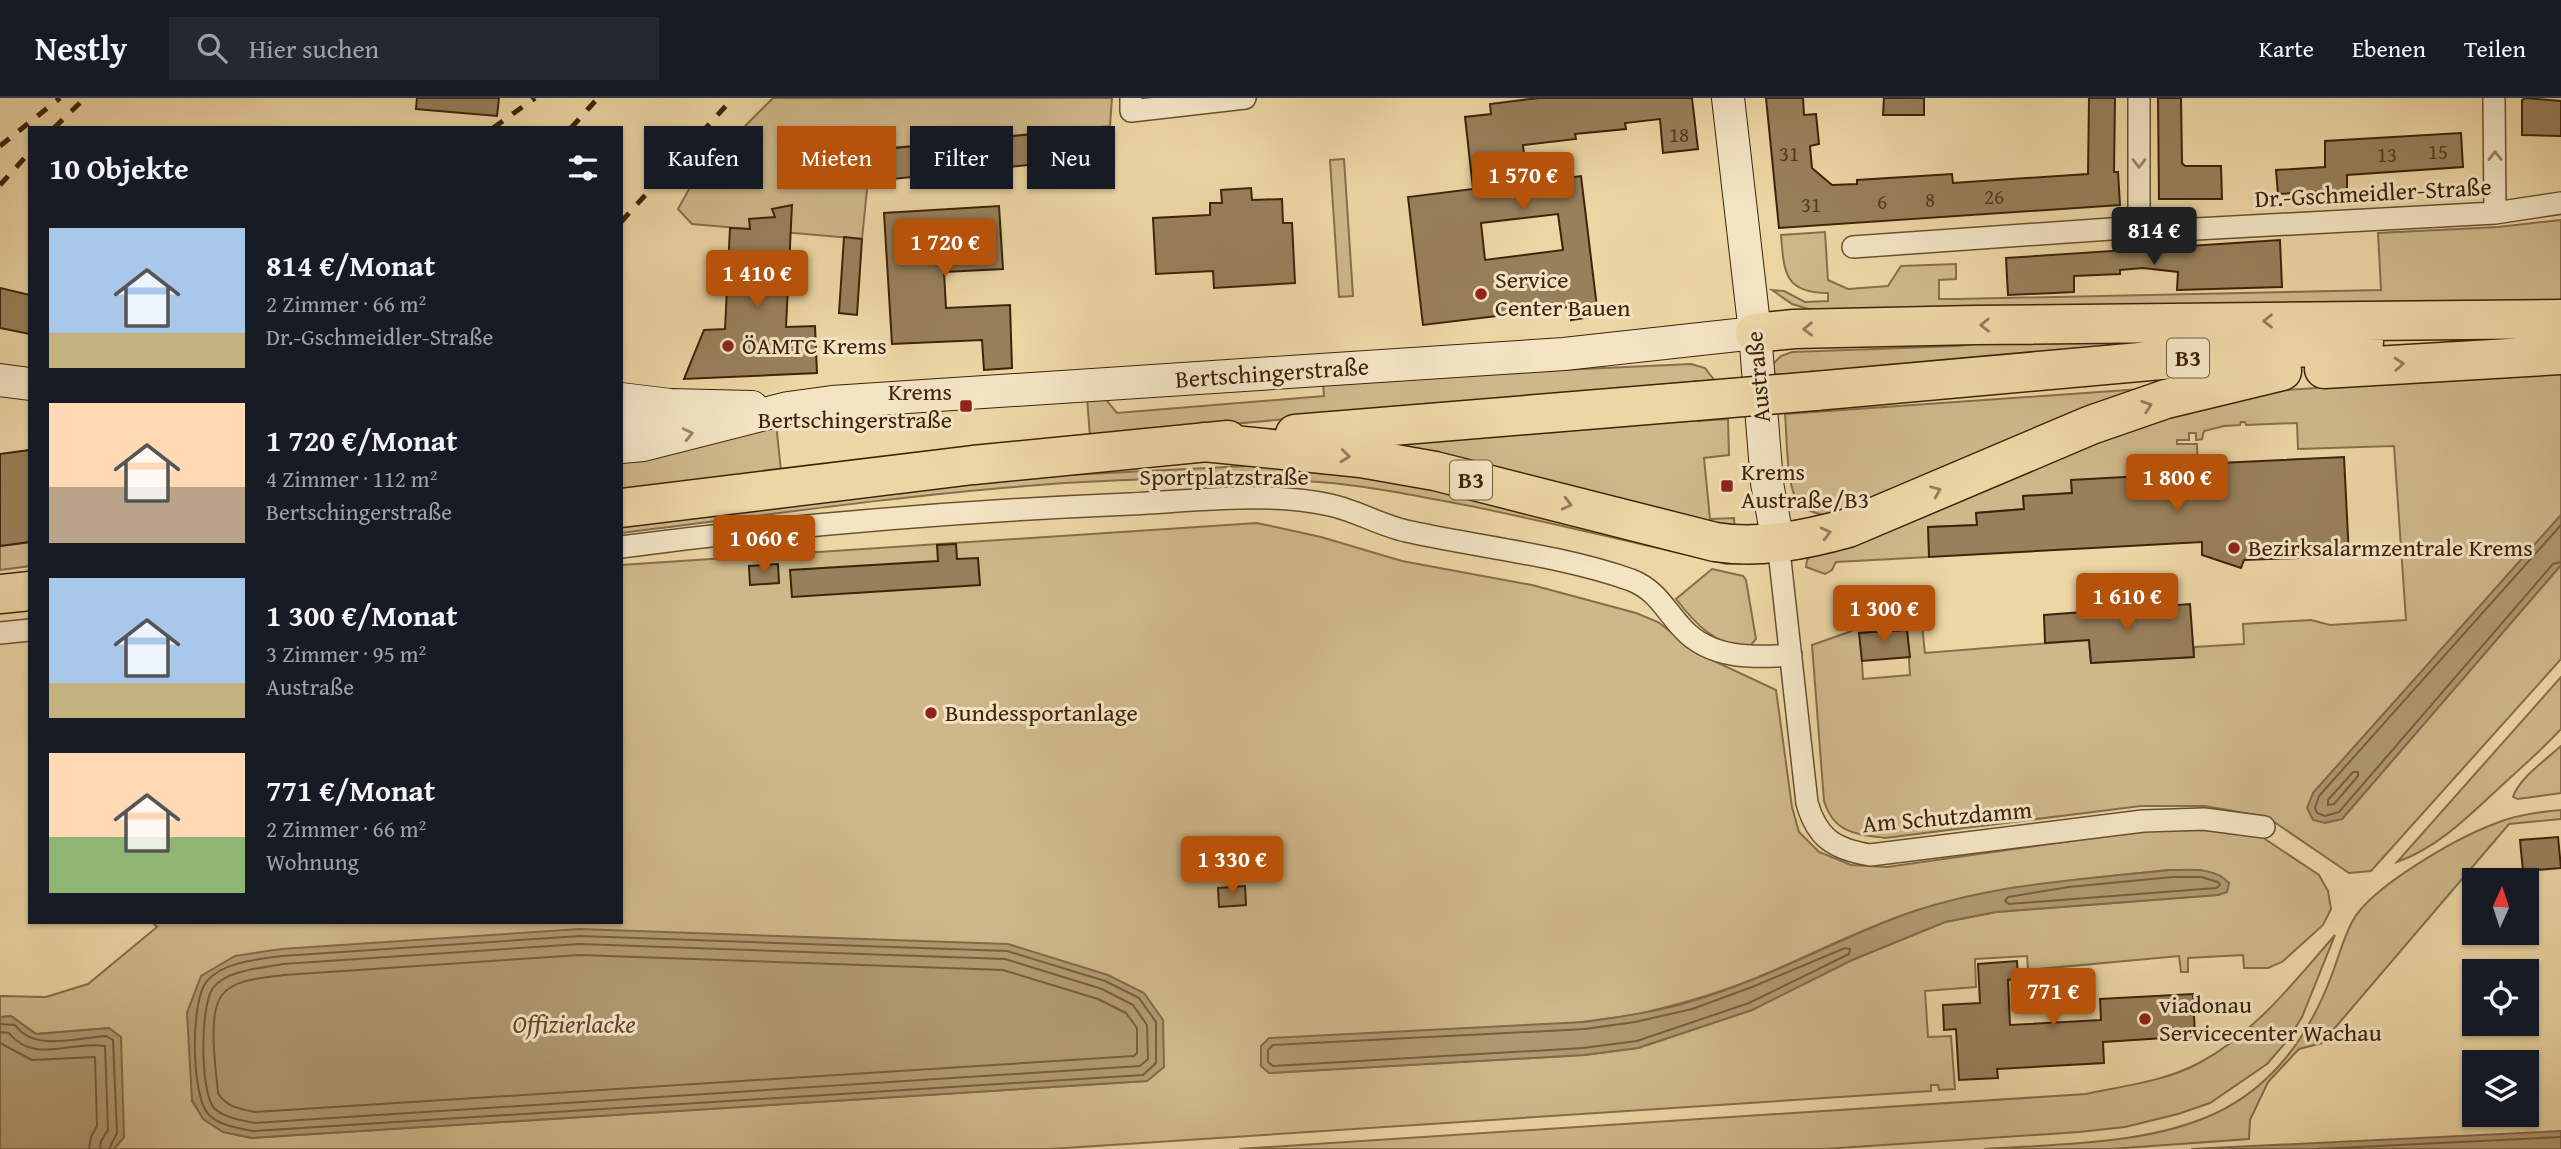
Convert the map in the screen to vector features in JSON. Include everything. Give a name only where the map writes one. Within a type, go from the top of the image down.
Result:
[{"type":"highway","points":[[1755,334],[1794,329],[1975,325],[2561,319]]},
{"type":"highway","name":"B3","points":[[623,508],[973,465],[1204,442],[2561,325]]},
{"type":"highway","name":"B3","points":[[1815,391],[2282,371],[2561,355]]},
{"type":"highway","points":[[1778,542],[1819,536],[1848,528],[2091,425],[2154,404],[2282,371]]},
{"type":"highway","name":"B3","points":[[1204,442],[1361,458],[1435,471],[1715,542],[1744,546],[1778,542]]},
{"type":"highway","points":[[0,594],[28,591]]},
{"type":"street","points":[[1131,105],[1245,98]]},
{"type":"street","name":"Austraße","points":[[1728,98],[1755,334],[1767,483],[1778,542],[1791,655]]},
{"type":"street","points":[[2139,98],[2139,228]]},
{"type":"street","points":[[2494,98],[2495,213]]},
{"type":"street","name":"Dr.-Gschmeidler-Straße","points":[[1853,247],[2139,228],[2159,231],[2495,213],[2561,203]]},
{"type":"street","name":"Bertschingerstraße","points":[[623,398],[698,406],[788,408],[902,397],[1564,354],[1755,334]]},
{"type":"street","points":[[0,380],[28,384]]},
{"type":"street","name":"Bertschingerstraße","points":[[623,425],[698,406]]},
{"type":"street","name":"Bertschingerstraße","points":[[623,447],[643,445],[788,408]]},
{"type":"street","name":"Sportplatzstraße","points":[[623,547],[823,525],[1067,506],[1245,499],[1305,501],[1332,505],[1407,532],[1538,556],[1628,579],[1648,587],[1684,629],[1704,645],[1733,656],[1791,655]]},
{"type":"street","points":[[0,633],[28,630]]},
{"type":"street","name":"Am Schutzdamm","points":[[1791,655],[1807,803],[1813,825],[1828,840],[1851,852],[1889,853],[2143,821],[2204,819],[2264,827]]},
{"type":"shaded area","points":[[773,98],[1112,98],[1110,126],[1027,126],[1027,134],[1013,136],[1013,126],[910,126],[910,146],[896,147],[896,126],[777,126],[777,189],[867,189],[862,239],[692,224],[678,209],[689,189],[763,189],[763,126],[745,126]]},
{"type":"shaded area","points":[[1344,159],[1353,296],[1339,297],[1330,160]]},
{"type":"shaded area","points":[[2561,220],[2561,303],[1815,311],[1792,304],[1772,290],[1784,291],[1805,302],[1828,301],[1828,293],[1803,289],[1789,278],[1783,260],[1781,235],[1825,232],[1828,280],[1848,289],[1888,286],[1901,266],[1956,264],[1956,279],[1939,280],[1939,299],[1956,299],[2381,290],[2378,233],[2498,227]]},
{"type":"shaded area","points":[[2360,331],[1775,375],[1773,364],[1781,356],[1792,352],[1958,346],[2028,338]]},
{"type":"shaded area","points":[[1691,364],[1705,368],[1714,380],[1090,437],[1087,397],[1103,396],[1117,413],[1324,396],[1323,381]]},
{"type":"shaded area","points":[[2561,372],[2561,515],[2313,793],[2342,819],[2561,565],[2561,659],[2371,871],[2349,873],[2267,817],[2205,806],[2141,806],[1885,838],[1847,830],[1828,812],[1824,801],[1812,645],[1849,632],[1879,617],[1880,631],[1860,633],[1863,679],[1910,675],[1907,630],[1888,631],[1886,616],[1921,616],[1925,653],[2089,640],[2091,663],[2194,657],[2194,647],[2244,644],[2243,624],[2311,620],[2330,625],[2406,620],[2394,446],[2298,449],[2297,423],[2246,425],[2241,422],[2240,425],[2204,431],[2202,439],[2196,440],[2196,433],[2189,433],[2189,440],[2177,440],[2177,444],[2197,444],[2198,473],[2071,481],[2072,493],[2023,496],[2024,509],[1976,513],[1977,525],[1929,527],[1929,557],[1836,562],[1832,570],[1825,574],[1806,567],[1807,560],[1813,554],[2095,435],[2270,391]]},
{"type":"shaded area","points":[[2142,389],[1830,516],[1802,506],[1792,486],[1785,414]]},
{"type":"shaded area","points":[[1698,416],[1698,421],[1728,419],[1729,455],[1704,458],[1710,519],[1734,518],[1735,533],[1361,446]]},
{"type":"shaded area","points":[[776,423],[781,471],[623,492],[623,458]]},
{"type":"shaded area","points":[[1285,464],[1359,469],[1740,561],[1741,564],[1726,564],[1511,515],[1380,489],[1319,482],[1232,478],[1144,479],[969,491],[623,533],[623,524],[925,487],[1067,475]]},
{"type":"shaded area","points":[[1257,523],[1321,537],[1402,561],[1532,585],[1636,613],[1658,622],[1699,654],[1776,690],[1792,807],[1799,832],[1819,852],[1851,865],[1887,867],[2142,831],[2203,830],[2262,837],[2319,875],[2328,891],[2331,909],[2323,925],[2282,962],[2268,968],[2244,968],[2243,955],[2188,958],[2188,972],[2181,972],[2179,956],[2028,970],[2027,956],[1975,959],[1976,987],[1925,991],[1928,1037],[1951,1036],[1955,1089],[1939,1090],[1938,1085],[1931,1085],[1931,1091],[1050,1149],[114,1149],[124,1137],[109,1028],[36,1034],[11,1016],[0,1017],[0,996],[46,997],[88,984],[157,927],[154,924],[623,924],[623,565]],"holes":[[[2171,870],[2202,870],[2218,895],[1996,912],[1945,922],[1852,960],[1752,1010],[1638,1048],[1584,1055],[1269,1073],[1261,1065],[1634,1015],[1737,985],[1879,924],[1965,898],[2102,877]],[[1163,1067],[1147,1081],[252,1138],[217,1128],[204,1118],[192,1101]]]},
{"type":"shaded area","points":[[28,542],[28,566],[0,570],[0,546]]},
{"type":"shaded area","points":[[1712,569],[1743,576],[1746,580],[1756,639],[1751,645],[1739,646],[1718,639],[1699,625],[1676,599]]},
{"type":"shaded area","points":[[2561,677],[2561,729],[2451,831],[2425,849],[2397,862]]},
{"type":"shaded area","points":[[2561,746],[2561,793],[2518,799],[2513,797],[2527,776]]},
{"type":"shaded area","points":[[2561,810],[2561,819],[2509,824],[2471,868],[2462,868],[2462,879],[2322,1043],[2299,1049],[2268,1082],[2250,1120],[2249,1139],[2110,1149],[1984,1149],[2071,1144],[2160,1132],[2214,1114],[2235,1103],[2271,1074],[2300,1039],[2322,998],[2352,922],[2362,908],[2395,879],[2438,852],[2502,821]]},
{"type":"shaded area","points":[[2335,935],[2302,1017],[2287,1041],[2267,1064],[2210,1103],[2125,1127],[1824,1149],[1239,1149],[2086,1094],[2173,1074],[2219,1051],[2273,1005]]},
{"type":"water","points":[[2561,515],[2561,565],[2342,819],[2325,823],[2313,820],[2307,808],[2313,793]]},
{"type":"water","points":[[2171,870],[2202,870],[2217,874],[2229,883],[2227,892],[2218,895],[1996,912],[1945,922],[1852,960],[1752,1010],[1638,1048],[1584,1055],[1269,1073],[1261,1066],[1261,1046],[1269,1038],[1585,1022],[1663,1009],[1741,984],[1895,918],[1928,907],[2031,885]]},
{"type":"water","name":"Offizierlacke","points":[[580,929],[1008,944],[1108,975],[1144,993],[1163,1020],[1164,1067],[1147,1081],[252,1138],[223,1132],[203,1119],[192,1100],[187,1013],[201,976],[235,956],[281,949]]},
{"type":"water","points":[[11,1016],[36,1034],[109,1028],[121,1037],[124,1137],[114,1149],[0,1149],[0,1017]]},
{"type":"water","points":[[2561,1131],[2561,1149],[2191,1149]]},
{"type":"building","points":[[417,98],[499,98],[497,116],[416,109]]},
{"type":"building","points":[[1539,98],[1692,98],[1698,149],[1663,153],[1660,119],[1625,123],[1626,129],[1575,134],[1576,139],[1523,145],[1527,183],[1581,176],[1598,316],[1571,320],[1570,307],[1423,325],[1408,197],[1473,189],[1465,117],[1491,114],[1490,104]],"holes":[[[1558,214],[1563,250],[1485,260],[1481,223]]]},
{"type":"building","points":[[1766,98],[1803,98],[1804,115],[1816,114],[1819,144],[1810,146],[1812,168],[1832,185],[1857,184],[1857,180],[1952,174],[1953,183],[2088,174],[2089,98],[2115,98],[2114,172],[2118,172],[2120,205],[1779,228]]},
{"type":"building","points":[[1884,98],[1924,98],[1924,115],[1883,115]]},
{"type":"building","points":[[2158,98],[2181,98],[2182,163],[2185,166],[2221,166],[2222,199],[2159,199]]},
{"type":"building","points":[[2522,100],[2561,101],[2561,136],[2522,135]]},
{"type":"building","points":[[2461,133],[2463,167],[2347,175],[2347,190],[2278,194],[2276,170],[2325,167],[2325,141]]},
{"type":"building","points":[[1027,135],[1027,165],[1013,167],[1013,136]]},
{"type":"building","points":[[910,147],[910,177],[896,179],[896,148]]},
{"type":"building","points":[[1251,188],[1252,200],[1282,199],[1283,223],[1292,223],[1295,283],[1214,288],[1213,271],[1156,274],[1153,218],[1210,215],[1210,203],[1222,203],[1221,190]]},
{"type":"building","points":[[792,205],[786,327],[815,326],[817,373],[684,379],[704,330],[725,329],[730,228],[750,229],[749,219],[775,217],[772,209]]},
{"type":"building","points":[[999,206],[1003,269],[944,272],[946,308],[1010,305],[1012,368],[984,370],[982,340],[892,344],[884,213]]},
{"type":"building","points":[[844,237],[862,239],[857,315],[839,313]]},
{"type":"building","points":[[2280,240],[2282,287],[2177,290],[2178,272],[2143,268],[2120,270],[2120,274],[2074,276],[2074,292],[2008,295],[2006,258]]},
{"type":"building","points":[[0,288],[28,295],[28,334],[0,328]]},
{"type":"building","points":[[28,450],[28,542],[0,546],[0,454]]},
{"type":"building","points":[[2344,457],[2349,556],[2244,560],[2241,568],[2202,555],[2202,542],[1929,557],[1928,527],[1977,525],[1976,513],[2024,509],[2023,496],[2072,493],[2071,480],[2198,473],[2198,464]]},
{"type":"building","points":[[956,544],[957,559],[978,558],[980,585],[792,597],[790,570],[938,561],[937,545]]},
{"type":"building","points":[[778,564],[779,583],[750,585],[749,566]]},
{"type":"building","points":[[2190,604],[2194,657],[2091,663],[2089,640],[2045,643],[2044,615]]},
{"type":"building","points":[[1907,630],[1910,657],[1862,661],[1859,633]]},
{"type":"building","points":[[2558,837],[2561,868],[2523,868],[2520,840]]},
{"type":"building","points":[[1245,886],[1246,905],[1219,907],[1218,888]]},
{"type":"building","points":[[2017,961],[2018,979],[2008,980],[2010,1025],[2101,1020],[2100,999],[2193,994],[2195,1036],[2103,1042],[2104,1063],[1997,1069],[1998,1078],[1959,1080],[1956,1029],[1944,1030],[1943,1005],[1980,1003],[1978,964]]},
{"type":"railway","points":[[0,146],[60,98]]},
{"type":"railway","points":[[56,126],[85,98]]},
{"type":"railway","points":[[496,126],[535,98]]},
{"type":"railway","points":[[573,126],[598,98]]},
{"type":"railway","points":[[623,220],[733,98]]},
{"type":"railway","points":[[0,185],[28,154]]},
{"type":"place","name":"Service Center Bauen","points":[[1481,294]]},
{"type":"place","name":"ÖAMTC Krems","points":[[728,346]]},
{"type":"place","name":"Krems Bertschingerstraße","points":[[966,406]]},
{"type":"place","name":"Krems Austraße/B3","points":[[1727,486]]},
{"type":"place","name":"Bezirksalarmzentrale Krems","points":[[2234,548]]},
{"type":"place","name":"Bundessportanlage","points":[[931,713]]},
{"type":"place","name":"viadonau Servicecenter Wachau","points":[[2145,1019]]}]
